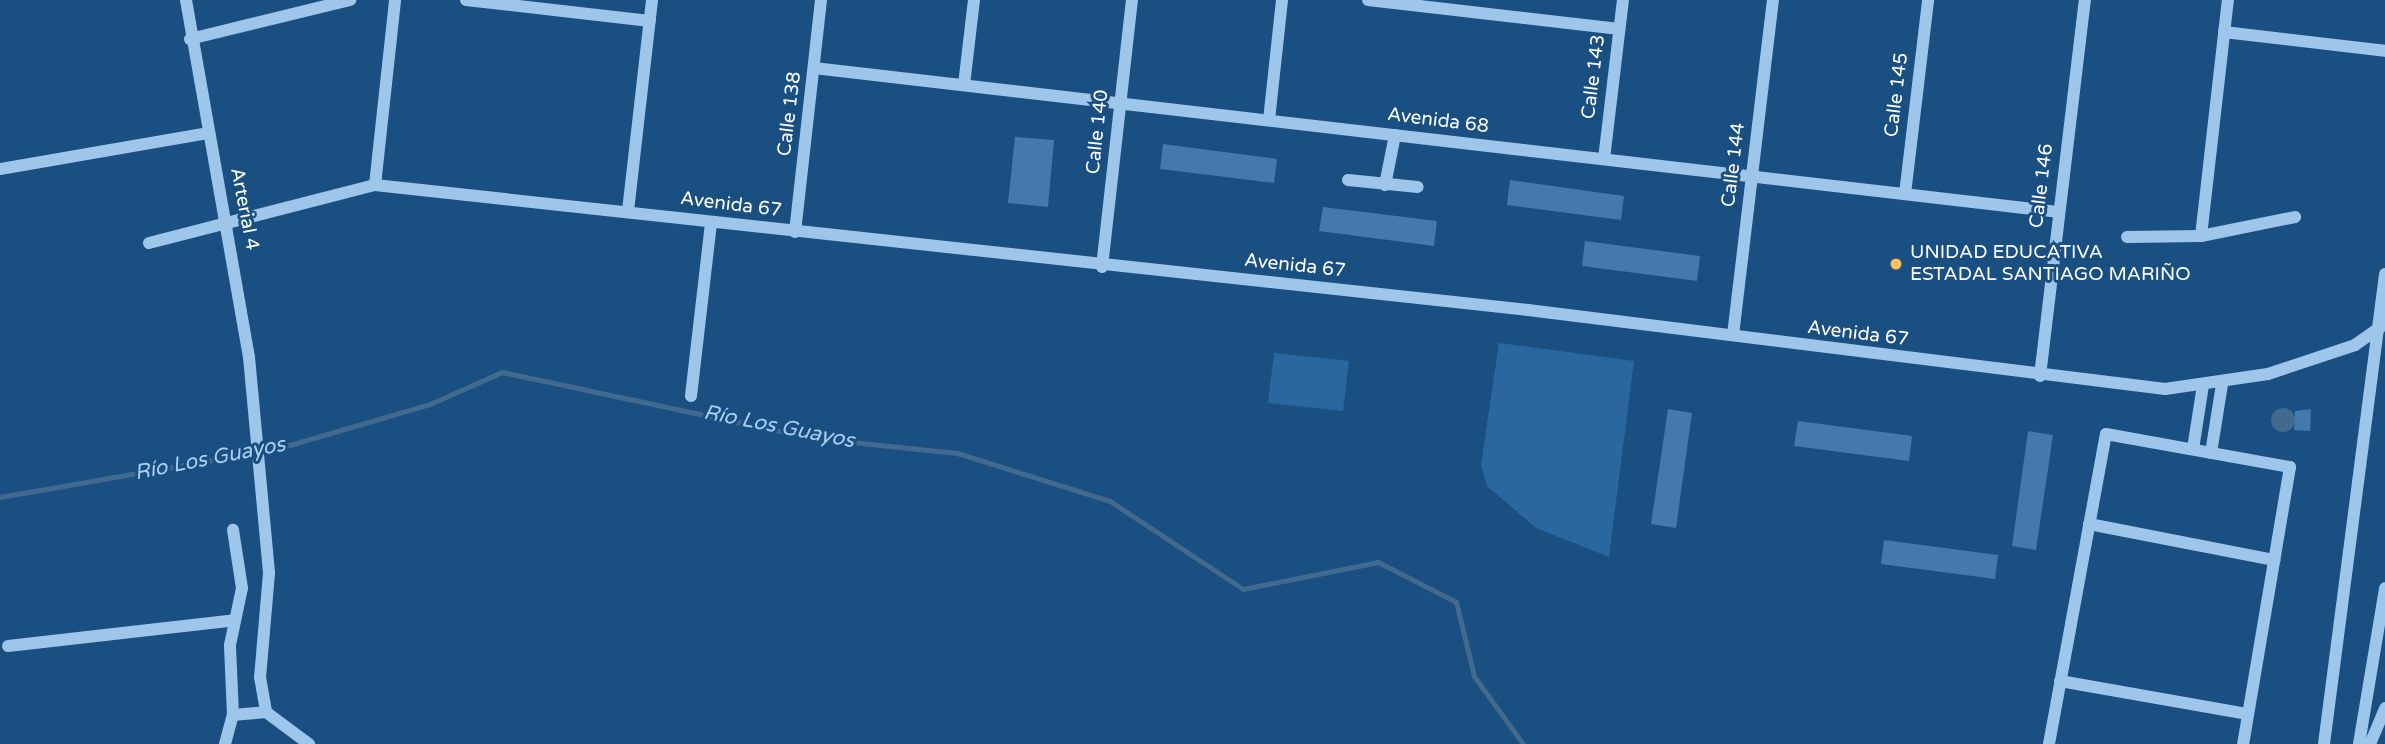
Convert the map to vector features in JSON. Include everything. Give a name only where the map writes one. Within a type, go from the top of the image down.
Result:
[{"type":"street","name":"Arterial 4","points":[[186,0],[190,39],[228,223],[263,497],[269,573],[260,677],[266,712]]},
{"type":"street","points":[[190,39],[350,0]]},
{"type":"street","points":[[374,185],[395,0]]},
{"type":"street","points":[[466,0],[650,21]]},
{"type":"street","points":[[628,211],[652,0]]},
{"type":"street","name":"Calle 138","points":[[795,232],[821,0]]},
{"type":"street","points":[[964,85],[974,0]]},
{"type":"street","name":"Calle 140","points":[[1102,267],[1132,0]]},
{"type":"street","points":[[1269,120],[1282,0]]},
{"type":"street","points":[[1368,0],[1619,29]]},
{"type":"street","name":"Calle 143","points":[[1604,159],[1623,0]]},
{"type":"street","name":"Calle 144","points":[[1733,335],[1773,0]]},
{"type":"street","name":"Calle 145","points":[[1905,194],[1928,0]]},
{"type":"street","name":"Calle 146","points":[[2040,376],[2085,0]]},
{"type":"street","points":[[2201,236],[2228,0]]},
{"type":"street","points":[[2224,32],[2385,51]]},
{"type":"street","name":"Avenida 68","points":[[814,68],[2058,212]]},
{"type":"street","points":[[0,169],[209,133]]},
{"type":"street","points":[[1385,185],[1395,135]]},
{"type":"street","points":[[1348,180],[1418,187]]},
{"type":"street","name":"Avenida 67","points":[[149,243],[374,185],[1733,335],[2040,376],[2165,389],[2222,384],[2356,345],[2381,327]]},
{"type":"street","points":[[2127,237],[2201,236],[2295,217]]},
{"type":"street","points":[[691,396],[711,222]]},
{"type":"street","points":[[2324,744],[2381,352],[2385,274]]},
{"type":"street","points":[[2356,345],[2381,352]]},
{"type":"street","points":[[2211,453],[2222,384]]},
{"type":"street","points":[[2193,449],[2203,386]]},
{"type":"street","points":[[2049,744],[2106,434],[2290,467],[2243,744]]},
{"type":"street","points":[[2088,524],[2275,559]]},
{"type":"street","points":[[225,744],[233,715],[235,620],[242,588],[233,530]]},
{"type":"street","points":[[2358,744],[2385,588]]},
{"type":"street","points":[[8,646],[235,620]]},
{"type":"street","points":[[2060,681],[2248,714]]},
{"type":"street","points":[[2370,744],[2385,708]]},
{"type":"street","points":[[233,715],[266,712],[289,739],[309,744]]},
{"type":"shaded area","points":[[1499,343],[1634,361],[1609,557],[1536,528],[1487,486],[1481,465]]},
{"type":"shaded area","points":[[1274,353],[1349,361],[1343,411],[1268,403]]},
{"type":"shaded area","points":[[2283,408],[2294,415],[2295,420],[2288,431],[2283,432],[2272,425],[2271,420],[2278,409]]},
{"type":"building","points":[[1015,137],[1054,140],[1048,207],[1008,203]]},
{"type":"building","points":[[1163,144],[1277,159],[1274,183],[1160,169]]},
{"type":"building","points":[[1510,180],[1624,196],[1621,220],[1507,205]]},
{"type":"building","points":[[1323,207],[1437,221],[1434,246],[1319,231]]},
{"type":"building","points":[[1585,241],[1700,256],[1697,281],[1582,266]]},
{"type":"building","points":[[1668,409],[1692,413],[1676,528],[1651,524]]},
{"type":"building","points":[[2311,409],[2310,431],[2294,430],[2295,411]]},
{"type":"building","points":[[1798,421],[1912,436],[1909,461],[1794,446]]},
{"type":"building","points":[[2028,431],[2053,435],[2036,550],[2012,546]]},
{"type":"building","points":[[1884,540],[1998,555],[1995,579],[1881,564]]},
{"type":"waterway","name":"Río Los Guayos","points":[[0,497],[276,449],[430,404],[502,372],[812,438],[957,453],[1110,501],[1243,589],[1378,562],[1456,602],[1474,676],[1523,744]]},
{"type":"place","name":"UNIDAD EDUCATIVA ESTADAL SANTIAGO MARIÑO","points":[[1896,264]]}]
